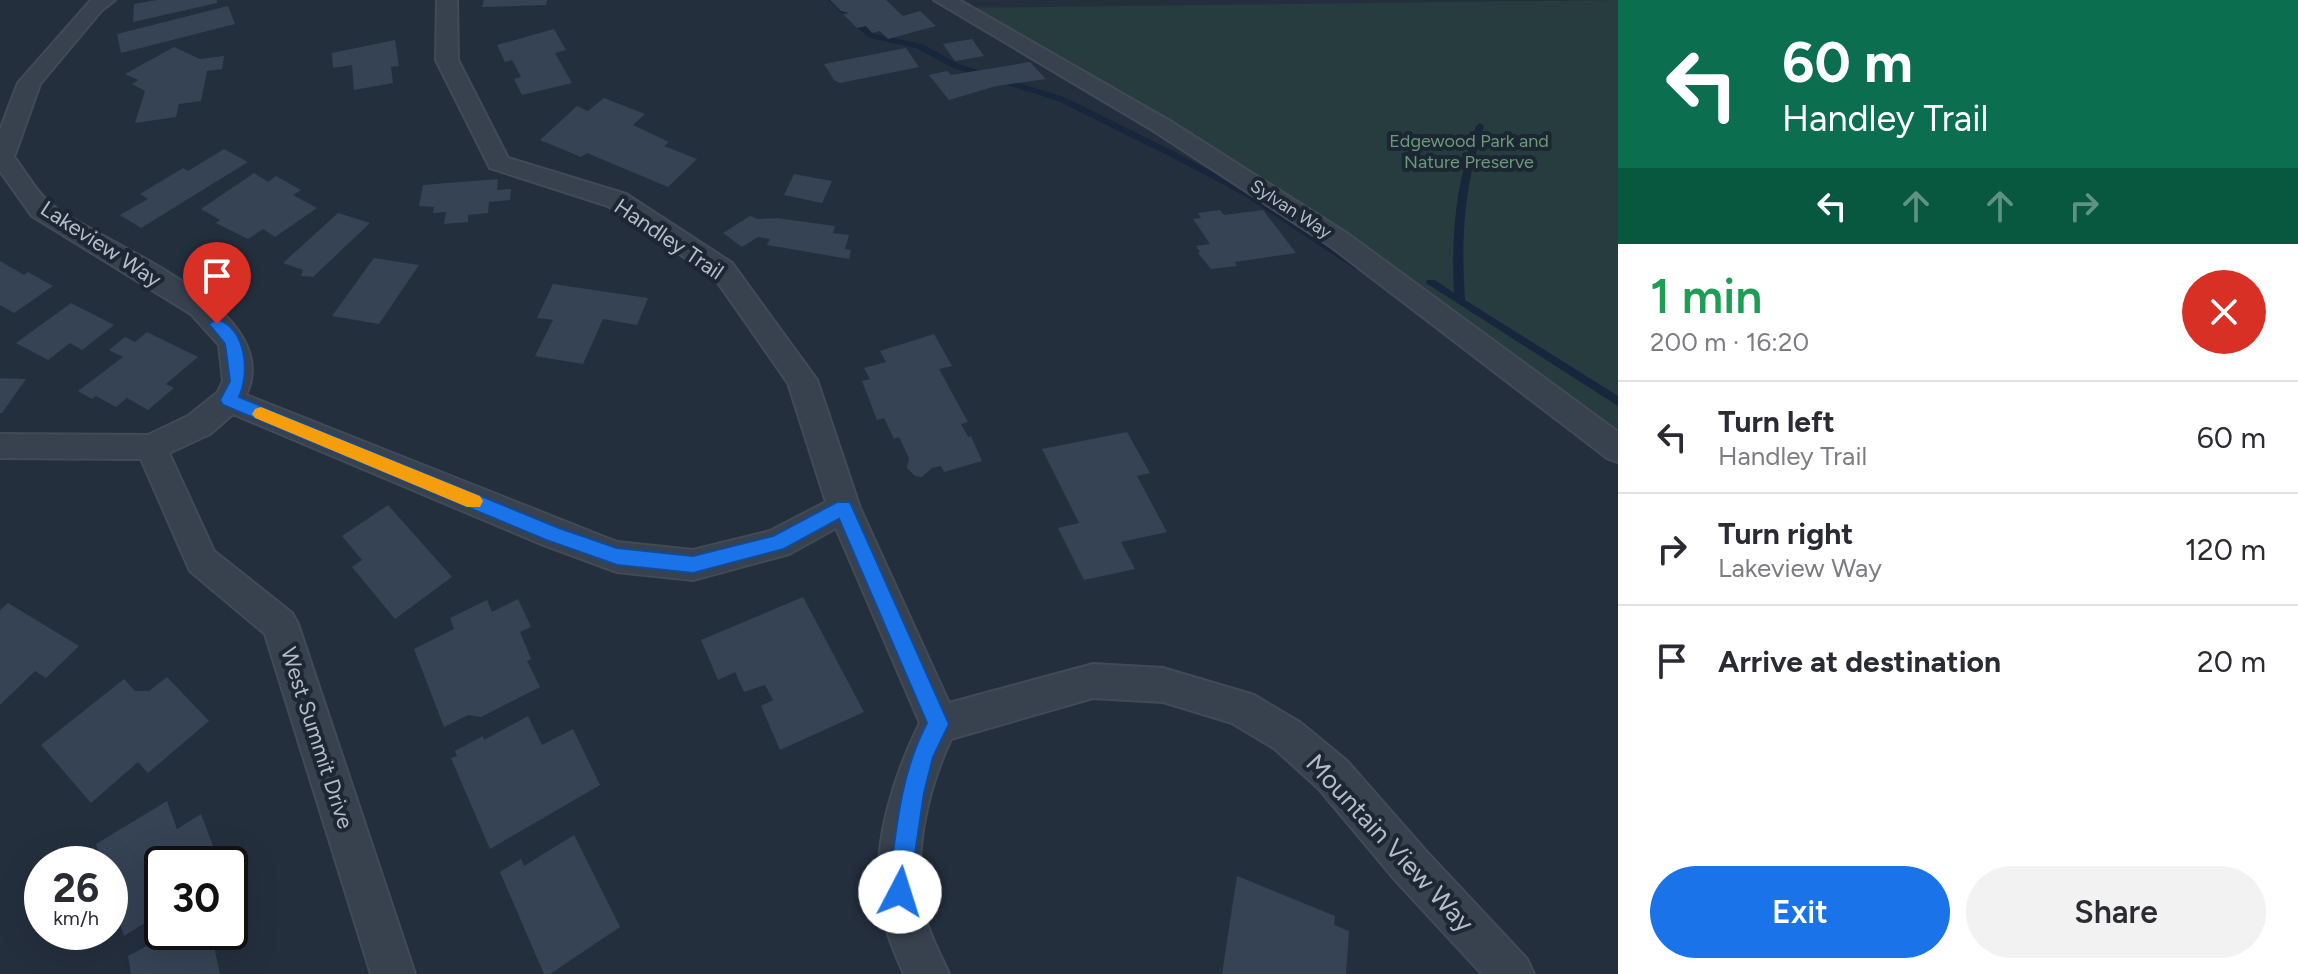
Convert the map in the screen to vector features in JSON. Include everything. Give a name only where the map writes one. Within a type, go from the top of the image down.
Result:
[{"type":"street","name":"Lakeview Way","points":[[105,0],[94,7],[29,83],[2,157],[41,210],[201,307],[233,342],[238,381],[229,400]]},
{"type":"street","name":"Handley Trail","points":[[447,0],[447,60],[499,163],[617,200],[723,270],[802,380],[844,508]]},
{"type":"street","name":"Sylvan Way","points":[[944,0],[1162,126],[1339,240],[1618,449]]},
{"type":"street","points":[[0,446],[151,447],[199,425],[229,400],[553,534],[617,557],[693,565],[777,544],[844,508],[939,724],[923,754],[912,793],[900,892],[916,954],[927,974]]},
{"type":"street","name":"West Summit Drive","points":[[151,447],[202,561],[280,624],[393,974]]},
{"type":"street","name":"Mountain View Way","points":[[939,724],[1093,681],[1163,685],[1241,708],[1288,736],[1333,775],[1411,866],[1512,974]]},
{"type":"green space","name":"Edgewood Park and Nature Preserve","points":[[1618,0],[1618,449],[1339,240],[956,8]]},
{"type":"building","points":[[157,0],[217,0],[217,3],[133,22],[134,4]]},
{"type":"building","points":[[484,0],[547,0],[546,5],[482,7]]},
{"type":"building","points":[[830,0],[886,0],[903,16],[920,11],[936,26],[888,39],[880,31],[872,33],[866,26],[857,28],[843,14],[849,13],[841,11]]},
{"type":"building","points":[[228,6],[235,24],[121,53],[117,34]]},
{"type":"building","points":[[554,29],[566,50],[555,53],[572,83],[522,95],[514,79],[521,77],[512,60],[505,62],[497,45]]},
{"type":"building","points":[[972,39],[984,56],[955,61],[943,44]]},
{"type":"building","points":[[395,40],[399,66],[391,67],[393,83],[354,90],[352,65],[333,68],[332,53]]},
{"type":"building","points":[[174,47],[200,59],[224,56],[222,69],[207,71],[201,101],[179,104],[176,117],[135,123],[145,91],[132,84],[138,80],[125,74]]},
{"type":"building","points":[[906,48],[919,67],[840,83],[834,80],[824,64]]},
{"type":"building","points":[[1030,62],[1046,79],[996,86],[949,100],[929,75],[947,71],[951,75]]},
{"type":"building","points":[[604,98],[645,114],[633,125],[669,142],[664,146],[697,159],[668,187],[587,153],[581,157],[540,140],[577,106],[588,111]]},
{"type":"building","points":[[224,149],[248,162],[141,228],[120,215],[148,199],[140,194],[183,168],[188,171]]},
{"type":"building","points":[[254,173],[268,182],[276,176],[301,190],[293,195],[317,208],[275,237],[263,229],[248,239],[216,223],[220,220],[201,209]]},
{"type":"building","points":[[794,174],[832,181],[822,203],[784,195]]},
{"type":"building","points":[[498,179],[497,190],[511,189],[510,200],[489,202],[488,213],[468,215],[468,222],[444,224],[446,212],[433,213],[434,207],[419,206],[423,185]]},
{"type":"building","points":[[1220,210],[1224,215],[1263,210],[1296,253],[1235,262],[1237,266],[1211,269],[1196,246],[1210,244],[1193,219],[1201,218],[1198,213]]},
{"type":"building","points":[[338,213],[370,223],[313,277],[301,276],[303,270],[283,263]]},
{"type":"building","points":[[750,216],[835,226],[833,233],[849,235],[845,249],[851,250],[849,259],[767,245],[770,239],[758,237],[742,247],[723,233]]},
{"type":"building","points":[[374,258],[419,265],[379,324],[332,316]]},
{"type":"building","points":[[0,261],[24,275],[28,272],[53,286],[14,313],[0,305]]},
{"type":"building","points":[[553,284],[648,298],[637,325],[603,319],[583,364],[535,356],[553,320],[537,318]]},
{"type":"building","points":[[71,303],[114,325],[82,350],[70,343],[48,360],[16,343]]},
{"type":"building","points":[[147,332],[198,357],[166,384],[174,388],[148,410],[127,398],[116,407],[78,391],[123,357],[109,350],[125,337],[135,342]]},
{"type":"building","points":[[934,334],[952,366],[939,369],[968,422],[961,424],[968,437],[971,436],[982,461],[944,472],[941,466],[932,468],[922,477],[915,476],[907,468],[909,458],[899,437],[894,439],[884,418],[877,420],[862,381],[870,379],[864,368],[886,362],[880,351]]},
{"type":"building","points":[[0,378],[26,379],[2,413],[0,413]]},
{"type":"building","points":[[1127,432],[1150,473],[1137,476],[1167,532],[1121,542],[1135,569],[1084,580],[1058,528],[1079,523],[1042,449]]},
{"type":"building","points":[[388,505],[452,577],[395,619],[352,567],[362,560],[342,536]]},
{"type":"building","points":[[803,597],[864,712],[780,750],[761,706],[773,700],[765,685],[744,692],[735,672],[718,680],[701,640]]},
{"type":"building","points":[[518,599],[531,627],[520,632],[531,659],[527,661],[540,687],[481,717],[468,715],[444,727],[414,649],[454,629],[450,618],[487,600],[492,612]]},
{"type":"building","points":[[8,603],[79,646],[46,678],[35,671],[0,705],[0,610]]},
{"type":"building","points":[[167,677],[209,721],[148,773],[138,762],[91,803],[41,745],[124,679],[135,691],[149,691]]},
{"type":"building","points":[[528,716],[542,745],[573,729],[600,785],[490,849],[451,758],[457,756],[455,751],[483,736],[484,740]]},
{"type":"building","points":[[167,801],[177,829],[201,814],[213,846],[144,846],[144,923],[128,933],[128,846],[96,844]]},
{"type":"building","points":[[574,835],[620,927],[550,974],[544,974],[500,872],[521,859],[524,866]]},
{"type":"building","points":[[1237,876],[1335,916],[1334,925],[1349,931],[1346,974],[1222,974]]},
{"type":"building","points":[[144,947],[144,950],[215,950],[220,974],[131,974],[128,956]]},
{"type":"waterway","points":[[832,0],[872,36],[919,46],[956,66],[1061,99],[1174,155],[1246,193],[1359,267]]},
{"type":"waterway","points":[[1460,301],[1459,212],[1466,171],[1480,126]]},
{"type":"waterway","points":[[1431,283],[1618,402]]},
{"type":"slow traffic","points":[[261,414],[474,501]]},
{"type":"route","points":[[217,324],[233,342],[238,381],[229,400],[553,534],[617,557],[693,565],[777,544],[844,508],[939,724],[923,754],[912,793],[904,839],[900,892]]}]
